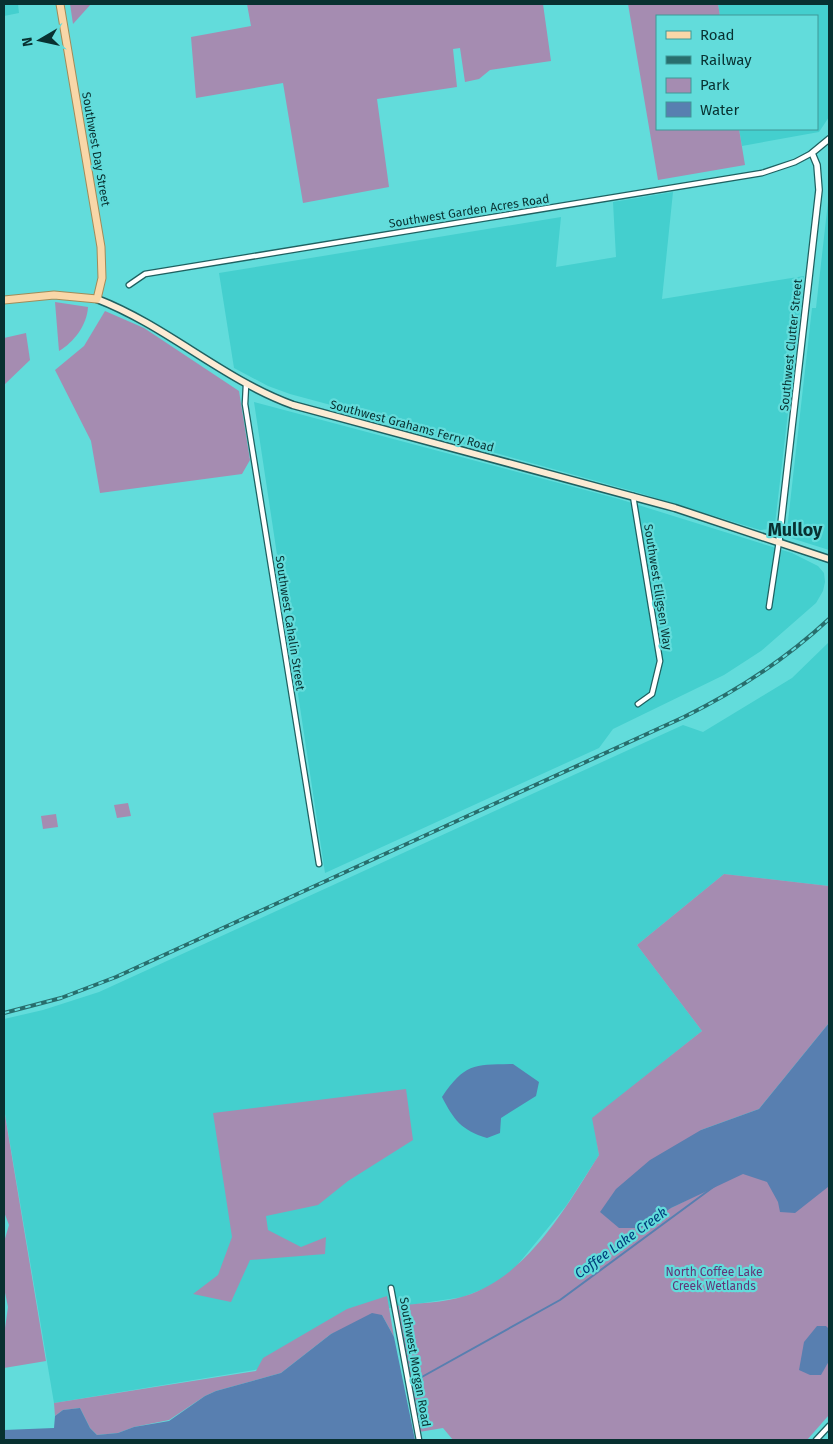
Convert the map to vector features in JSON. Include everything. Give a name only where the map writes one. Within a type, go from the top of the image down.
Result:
[{"type":"main road","name":"Southwest Day Street","points":[[60,4],[100,247],[102,278],[97,299]]},
{"type":"main road","name":"Southwest Grahams Ferry Road","points":[[4,300],[54,295],[97,299],[140,318],[246,385],[277,399],[324,414],[633,496],[779,541],[829,559]]},
{"type":"street","points":[[812,152],[829,139]]},
{"type":"street","name":"Southwest Garden Acres Road","points":[[129,285],[145,274],[762,173],[795,162],[812,152]]},
{"type":"street","name":"Southwest Clutter Street","points":[[779,541],[819,190],[817,165],[812,152]]},
{"type":"street","name":"Southwest Cahalin Street","points":[[246,385],[245,404],[319,864]]},
{"type":"street","name":"Southwest Elligsen Way","points":[[633,496],[660,662],[652,694],[638,704]]},
{"type":"street","points":[[769,606],[779,541]]},
{"type":"street","name":"Southwest Morgan Road","points":[[392,1288],[419,1440]]},
{"type":"street","points":[[816,1440],[829,1426]]},
{"type":"shaded area","points":[[4,4],[18,4],[19,13],[4,16]]},
{"type":"shaded area","points":[[718,4],[829,4],[829,117],[819,132],[742,146],[739,130],[818,130],[818,15],[720,15]]},
{"type":"shaded area","points":[[673,192],[662,299],[804,276],[775,524],[772,529],[760,530],[636,492],[405,428],[405,425],[290,394],[268,386],[234,368],[219,273],[561,217],[556,267],[616,257],[613,202]]},
{"type":"shaded area","points":[[829,193],[829,550],[791,538],[787,530],[812,308],[816,308]]},
{"type":"shaded area","points":[[254,402],[619,499],[792,553],[818,566],[824,573],[823,591],[816,603],[761,651],[724,675],[613,729],[599,748],[325,873]]},
{"type":"shaded area","points":[[829,642],[829,886],[724,874],[637,945],[702,1031],[593,1118],[599,1155],[566,1206],[514,1269],[491,1286],[463,1297],[357,1313],[260,1369],[54,1403],[4,1108],[4,1019],[43,1010],[99,992],[683,725],[703,732],[792,678]]},
{"type":"green space","points":[[70,4],[91,4],[73,24]]},
{"type":"green space","points":[[247,4],[543,4],[551,61],[490,70],[479,79],[465,82],[460,48],[453,49],[457,87],[377,99],[389,187],[303,203],[283,83],[196,98],[191,37],[251,26]]},
{"type":"green space","points":[[628,4],[718,4],[720,15],[656,15],[656,130],[739,130],[745,165],[658,180]]},
{"type":"green space","points":[[55,302],[88,307],[85,320],[79,332],[70,343],[59,351]]},
{"type":"green space","points":[[105,311],[144,328],[239,391],[250,460],[242,474],[100,493],[91,441],[55,370],[84,346]]},
{"type":"green space","points":[[26,333],[30,360],[4,385],[4,338]]},
{"type":"green space","points":[[128,803],[131,816],[117,818],[114,805]]},
{"type":"green space","points":[[56,814],[58,827],[43,829],[41,816]]},
{"type":"green space","name":"North Coffee Lake Creek Wetlands","points":[[724,874],[829,886],[829,1023],[759,1109],[701,1130],[671,1208],[713,1187],[731,1175],[829,1090],[829,1415],[807,1440],[453,1440],[443,1428],[419,1432],[396,1306],[465,1296],[487,1287],[526,1257],[543,1238],[599,1155],[592,1118],[702,1031],[637,945]]},
{"type":"green space","points":[[406,1089],[413,1140],[348,1181],[318,1205],[266,1216],[268,1230],[301,1247],[326,1237],[325,1254],[250,1260],[231,1302],[193,1294],[218,1275],[232,1237],[213,1113]]},
{"type":"green space","points":[[4,1109],[46,1361],[4,1368],[4,1335],[8,1307],[4,1288],[4,1242],[9,1225],[4,1212]]},
{"type":"green space","points":[[387,1296],[394,1337],[382,1315],[331,1334],[281,1373],[216,1391],[205,1396],[169,1420],[134,1427],[118,1433],[97,1435],[90,1428],[80,1408],[63,1410],[55,1416],[54,1403],[256,1371],[263,1358],[347,1309]]},
{"type":"water","points":[[829,1023],[828,1187],[795,1213],[780,1212],[778,1202],[767,1182],[743,1174],[671,1208],[641,1228],[619,1228],[600,1212],[616,1189],[650,1160],[701,1130],[759,1109]]},
{"type":"water","points":[[513,1064],[539,1082],[536,1096],[501,1118],[500,1133],[487,1138],[464,1128],[450,1112],[442,1097],[450,1086],[464,1072],[472,1068]]},
{"type":"water","points":[[372,1313],[382,1315],[394,1337],[415,1440],[4,1440],[4,1430],[54,1428],[55,1416],[63,1410],[80,1408],[90,1428],[97,1435],[118,1433],[134,1427],[169,1421],[205,1396],[216,1391],[281,1373],[331,1334]]},
{"type":"water","points":[[817,1326],[826,1326],[829,1329],[829,1361],[821,1375],[810,1375],[799,1370],[804,1342]]},
{"type":"waterway","name":"Coffee Lake Creek","points":[[411,1383],[560,1300],[716,1185]]},
{"type":"railway","points":[[4,1013],[61,998],[116,977],[684,717],[742,685],[778,661],[829,619]]},
{"type":"district","name":"Mulloy","points":[[795,530]]}]
